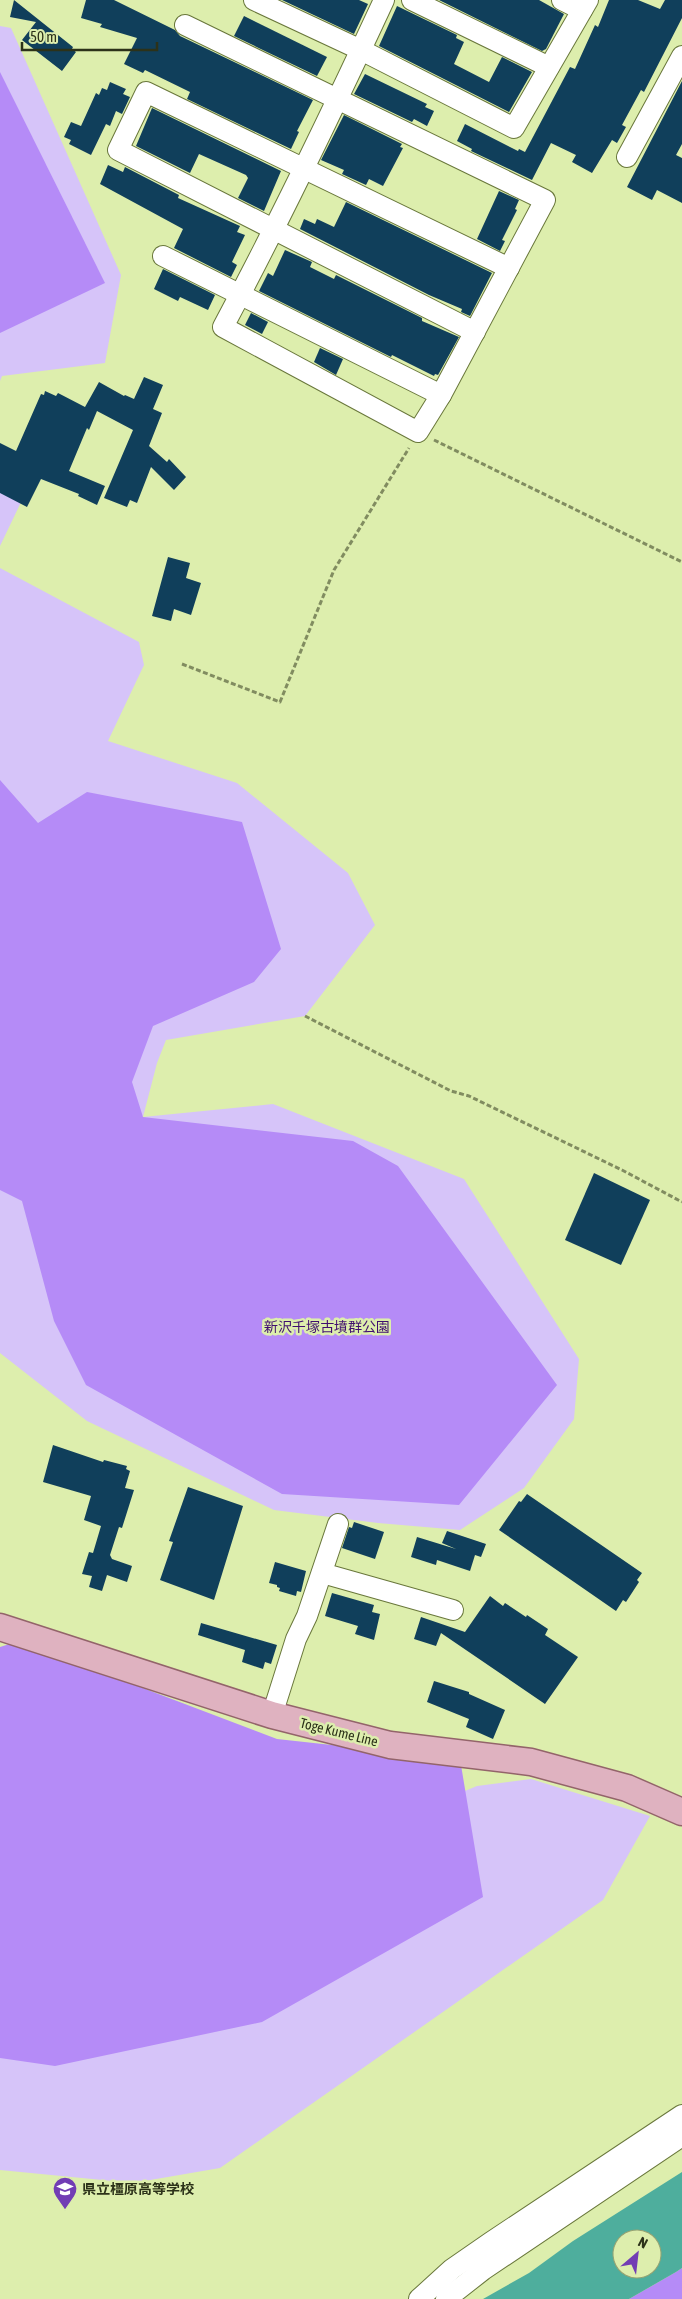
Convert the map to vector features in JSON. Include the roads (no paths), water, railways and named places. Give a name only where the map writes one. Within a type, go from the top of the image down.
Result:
[{"type":"main road","name":"Toge Kume Line","points":[[0,1627],[272,1716],[390,1745],[531,1762],[627,1788],[682,1812]]},
{"type":"street","points":[[254,0],[361,50],[514,128],[585,5],[562,0]]},
{"type":"street","points":[[185,25],[338,98],[545,200],[441,395],[418,432],[222,328],[275,230],[304,169],[338,98],[361,50],[384,0]]},
{"type":"street","points":[[412,0],[550,67]]},
{"type":"street","points":[[627,157],[682,56]]},
{"type":"street","points":[[475,332],[118,150],[146,92],[509,268]]},
{"type":"street","points":[[162,256],[441,395]]},
{"type":"street","points":[[272,1716],[296,1639],[308,1616],[338,1524]]},
{"type":"street","points":[[322,1572],[453,1610]]},
{"type":"street","points":[[419,2299],[452,2269],[682,2115]]},
{"type":"street","points":[[446,2299],[482,2270],[682,2136]]},
{"type":"water","points":[[682,2172],[682,2268],[676,2272],[629,2299],[483,2299],[529,2273],[573,2241]]},
{"type":"place","name":"県立橿原高等学校","points":[[65,2210]]},
{"type":"park label","name":"新沢千塚古墳群公園","points":[[327,1327]]}]
